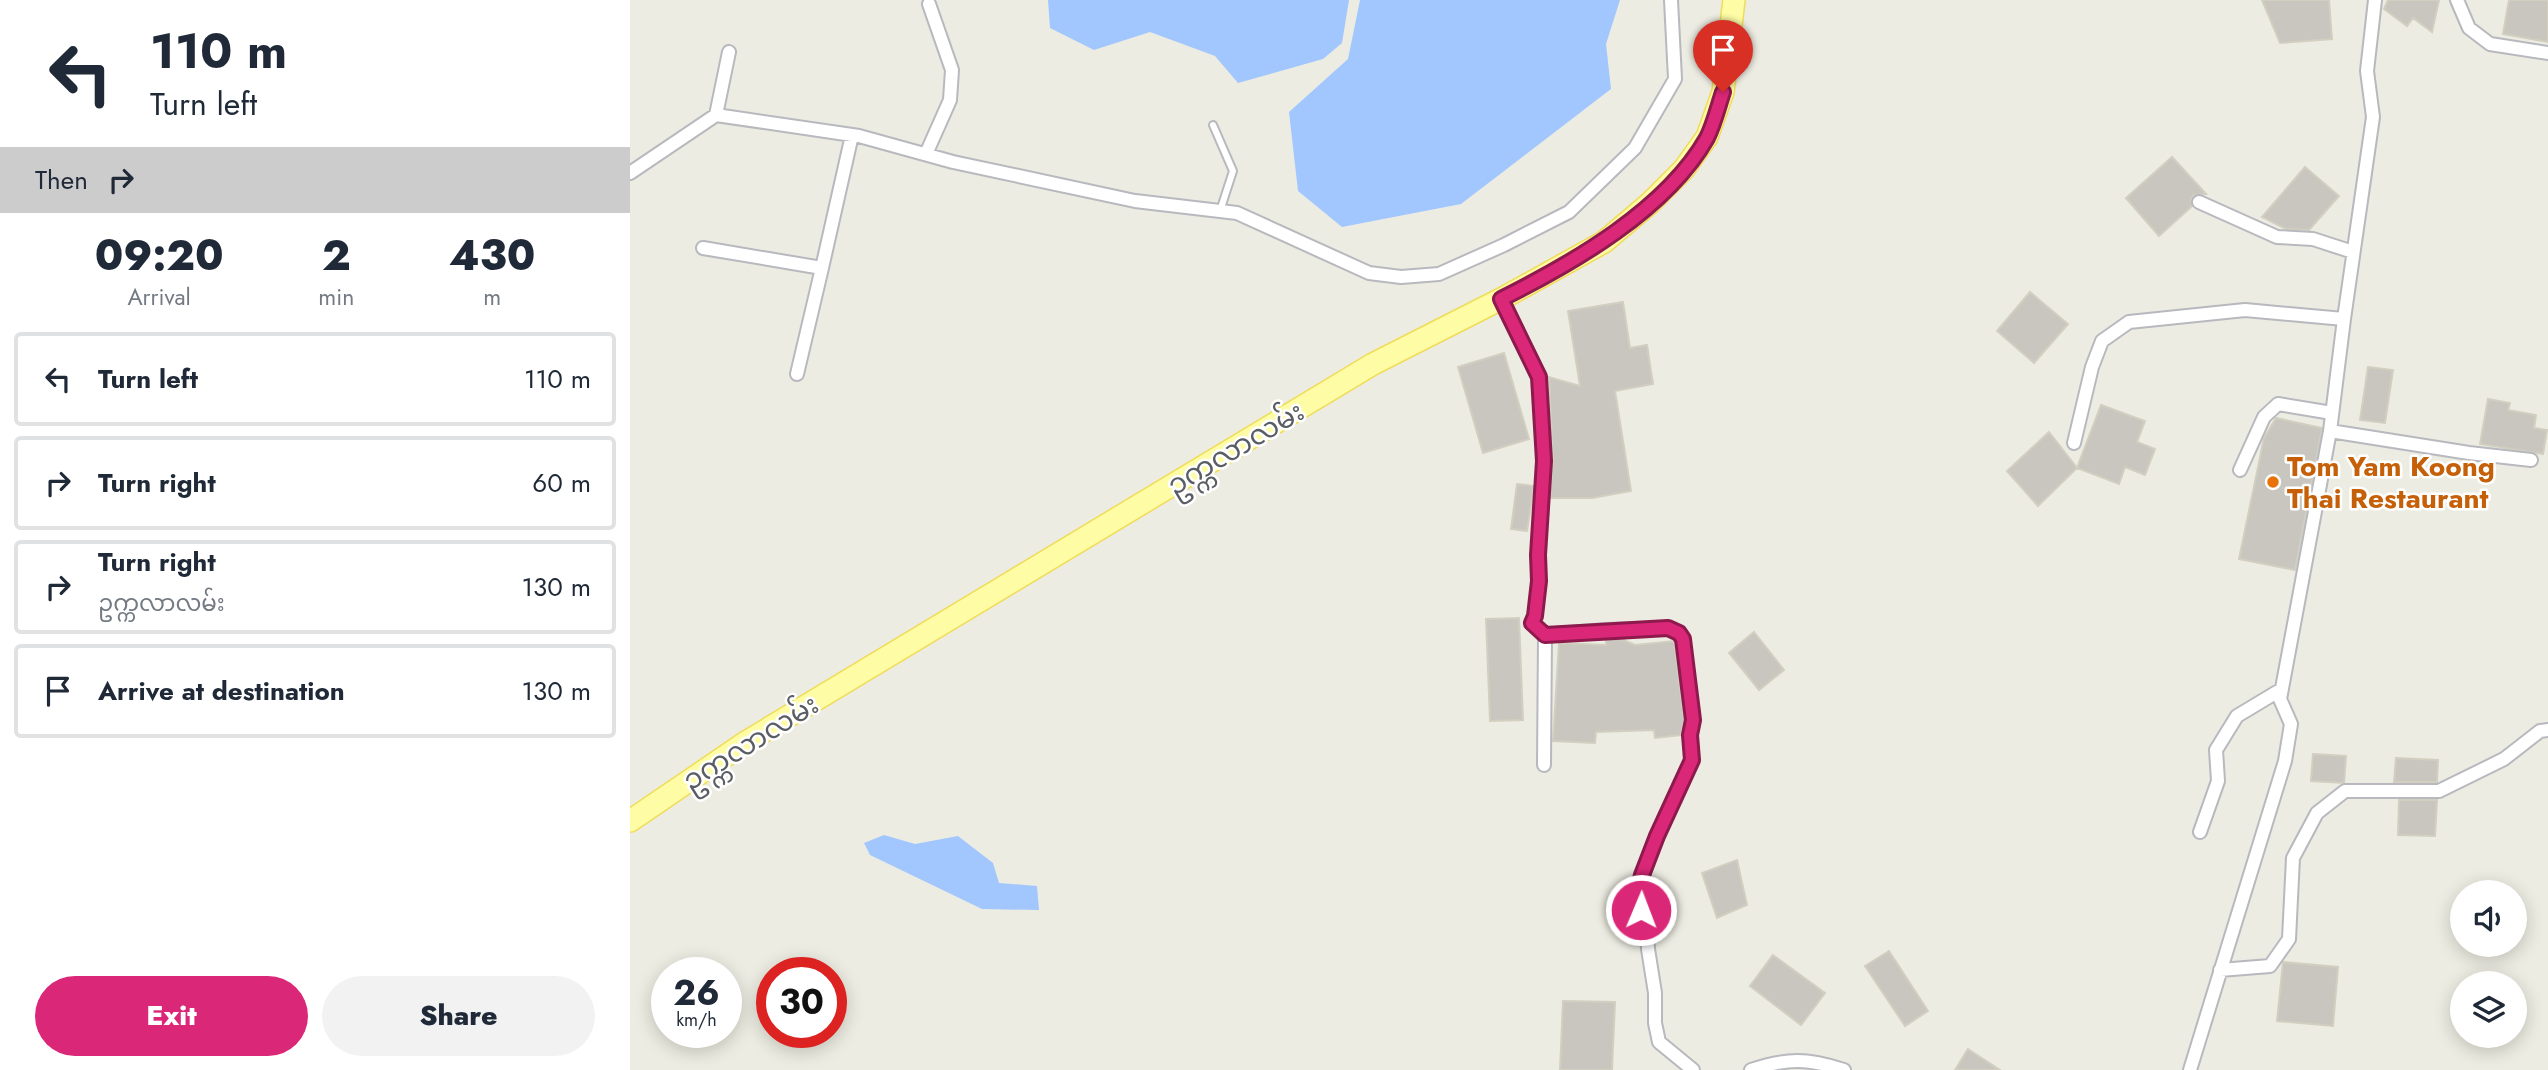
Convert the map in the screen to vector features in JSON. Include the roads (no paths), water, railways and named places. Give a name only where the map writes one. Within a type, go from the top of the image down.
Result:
[{"type":"main road","name":"ဥက္ကလာလမ်း","points":[[630,821],[746,741],[1373,364],[1501,299],[1604,242],[1650,204],[1684,169],[1707,137],[1723,92],[1734,0]]},
{"type":"street","points":[[630,173],[716,115],[852,135],[1135,201],[1237,213],[1369,273],[1401,277],[1438,274],[1569,212],[1635,148],[1675,79],[1671,0]]},
{"type":"street","points":[[2190,1070],[2284,761],[2291,723],[2280,699],[2330,431],[2373,117],[2367,71],[2375,0]]},
{"type":"street","points":[[2457,0],[2469,28],[2490,44],[2548,53]]},
{"type":"street","points":[[926,154],[950,100],[952,70],[929,4]]},
{"type":"street","points":[[716,115],[729,52]]},
{"type":"street","points":[[797,374],[852,135]]},
{"type":"street","points":[[2199,202],[2277,237],[2313,239],[2353,252]]},
{"type":"street","points":[[704,248],[822,268]]},
{"type":"street","points":[[1501,299],[1539,377],[1544,461],[1539,581],[1532,623],[1545,635],[1668,628],[1679,633],[1683,639],[1693,720],[1690,735],[1692,760],[1650,851],[1638,890],[1647,929],[1659,1042],[1693,1070]]},
{"type":"street","points":[[2074,443],[2092,367],[2102,341],[2129,321],[2245,310],[2344,319]]},
{"type":"street","points":[[2240,470],[2263,417],[2278,404],[2332,413]]},
{"type":"street","points":[[2330,431],[2531,460]]},
{"type":"street","points":[[1544,765],[1545,635]]},
{"type":"street","points":[[2200,832],[2218,781],[2216,750],[2237,716],[2282,689]]},
{"type":"street","points":[[2220,970],[2270,966],[2289,939],[2293,858],[2317,813],[2345,792],[2439,791],[2504,759],[2540,731],[2548,730]]},
{"type":"street","points":[[1751,1070],[1790,1059],[1824,1063],[1844,1070]]},
{"type":"lane","points":[[1213,125],[1234,171],[1220,211]]},
{"type":"water","points":[[1048,0],[1349,0],[1342,43],[1323,59],[1238,83],[1215,56],[1150,32],[1094,50],[1050,28]]},
{"type":"water","points":[[1360,0],[1620,0],[1606,44],[1611,89],[1461,204],[1342,227],[1298,191],[1289,112],[1348,59]]},
{"type":"water","points":[[884,835],[915,844],[958,836],[993,863],[999,883],[1037,886],[1039,910],[982,909],[870,855],[864,843]]},
{"type":"place","name":"Tom Yam Koong Thai Restaurant","points":[[2273,482]]}]
